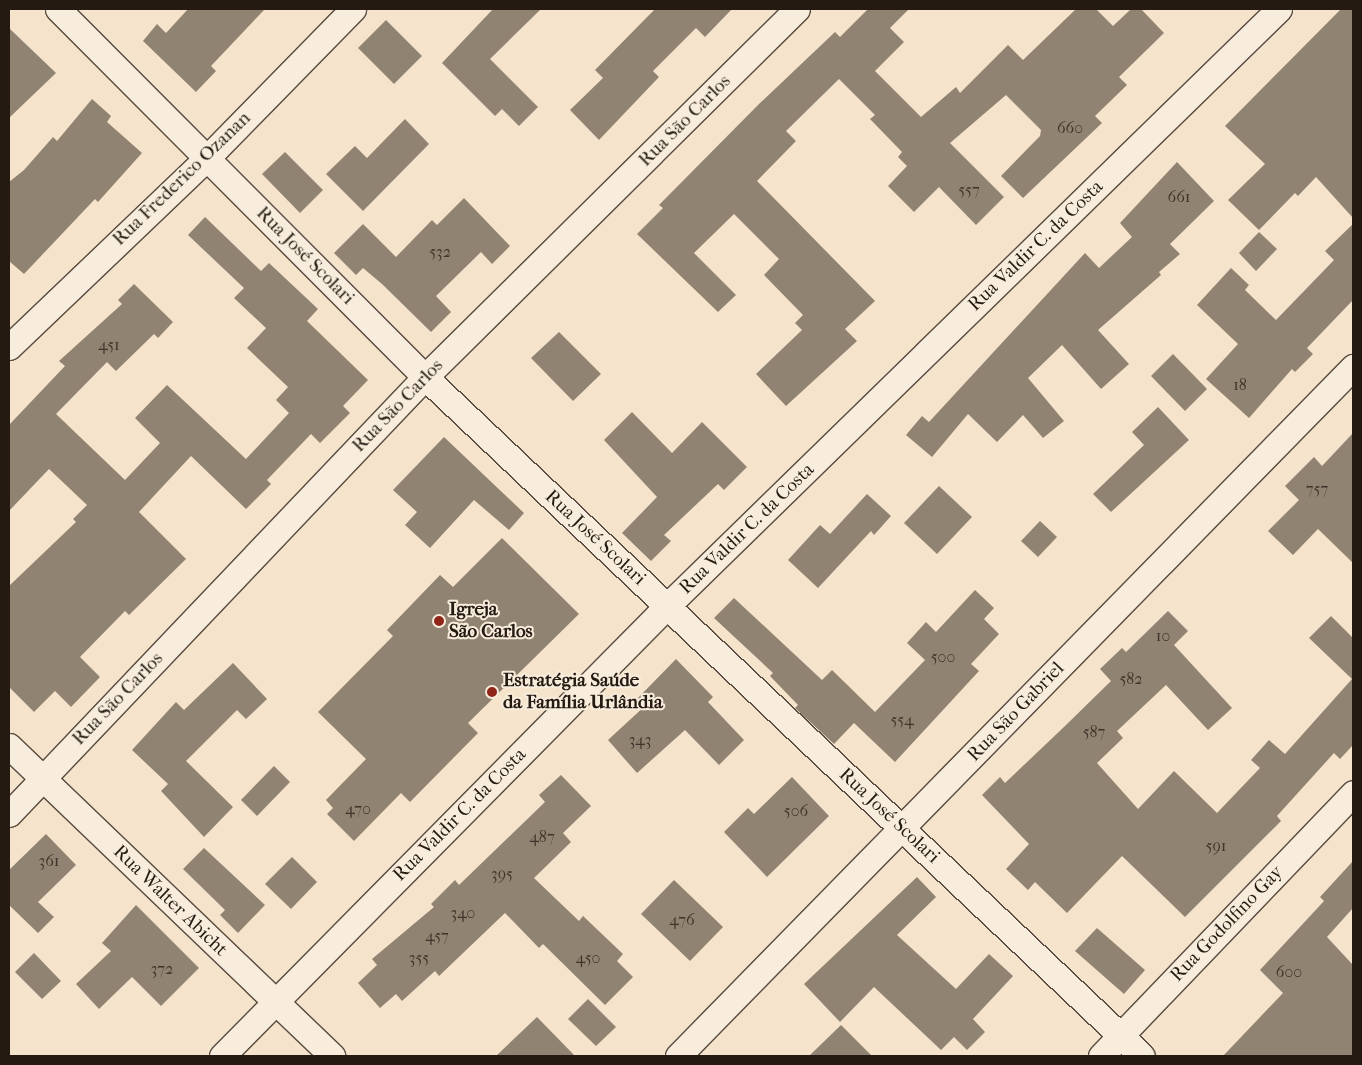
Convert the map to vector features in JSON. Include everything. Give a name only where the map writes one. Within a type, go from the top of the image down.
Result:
[{"type":"street","name":"Rua José Scolari","points":[[58,9],[425,377],[1142,1056]]},
{"type":"street","name":"Rua Frederico Ozanan","points":[[9,347],[207,158],[353,9]]},
{"type":"street","name":"Rua São Carlos","points":[[9,814],[425,377],[798,9]]},
{"type":"street","name":"Rua Valdir C. da Costa","points":[[222,1056],[274,1001],[667,606],[1279,9]]},
{"type":"street","name":"Rua São Gabriel","points":[[678,1056],[1353,367]]},
{"type":"street","name":"Rua Walter Abicht","points":[[9,746],[332,1056]]},
{"type":"street","name":"Rua Godolfino Gay","points":[[1101,1056],[1353,793]]},
{"type":"building","points":[[188,9],[265,9],[211,66],[216,71],[196,92],[143,41],[157,24],[166,33]]},
{"type":"building","points":[[493,9],[541,9],[490,59],[538,107],[519,126],[502,109],[495,116],[442,63]]},
{"type":"building","points":[[655,9],[732,9],[705,37],[696,28],[653,71],[659,77],[599,140],[570,110],[603,78],[595,70]]},
{"type":"building","points":[[868,9],[909,9],[890,28],[904,42],[875,71],[921,117],[956,87],[960,93],[1008,45],[1023,60],[1076,9],[1096,9],[1113,26],[1131,9],[1141,9],[1164,33],[1119,77],[1127,85],[1095,116],[1102,123],[1023,198],[1001,176],[1040,136],[1041,130],[1006,95],[950,143],[1004,197],[976,225],[939,187],[914,212],[888,186],[907,166],[898,157],[902,152],[870,119],[875,115],[839,79],[786,131],[796,141],[757,181],[875,301],[845,329],[857,341],[786,406],[756,374],[802,330],[795,323],[803,315],[764,275],[779,259],[734,214],[694,253],[736,295],[718,312],[637,234],[663,208],[659,205],[759,104],[835,32],[840,37]]},
{"type":"building","points":[[1341,9],[1353,9],[1353,218],[1316,177],[1298,196],[1295,193],[1259,230],[1228,200],[1265,164],[1225,126]]},
{"type":"building","points":[[386,20],[422,56],[394,84],[358,48]]},
{"type":"building","points":[[9,28],[56,73],[9,118]]},
{"type":"building","points":[[92,99],[111,116],[107,122],[142,153],[98,202],[95,199],[24,274],[9,261],[9,182],[24,170],[53,137],[57,141]]},
{"type":"building","points":[[405,119],[429,144],[363,211],[326,174],[355,146],[367,158]]},
{"type":"building","points":[[285,152],[323,190],[300,213],[262,174]]},
{"type":"building","points":[[1177,162],[1214,201],[1170,244],[1180,254],[1159,272],[1161,275],[1098,330],[1129,364],[1101,389],[1062,345],[1028,378],[1064,421],[1043,438],[1023,415],[997,442],[968,414],[932,457],[906,435],[922,416],[929,422],[1085,253],[1099,268],[1132,237],[1120,223]]},
{"type":"building","points":[[464,198],[510,246],[492,264],[481,252],[436,296],[451,312],[431,332],[363,268],[356,275],[334,253],[363,224],[396,257],[432,220],[437,225]]},
{"type":"building","points":[[205,217],[261,271],[269,263],[318,309],[307,321],[368,380],[343,406],[350,413],[320,443],[311,434],[267,480],[271,484],[246,509],[191,456],[139,512],[186,559],[129,615],[125,611],[80,657],[100,677],[71,707],[55,691],[34,712],[9,687],[9,586],[76,522],[73,519],[87,505],[49,469],[9,511],[9,425],[65,366],[59,361],[122,304],[118,300],[134,284],[173,322],[158,338],[154,334],[116,371],[107,362],[56,414],[125,480],[160,443],[135,418],[167,385],[246,459],[289,413],[276,400],[288,387],[247,348],[266,328],[234,298],[244,288],[188,235]]},
{"type":"building","points":[[1353,224],[1353,300],[1307,348],[1313,354],[1295,372],[1292,369],[1249,418],[1206,379],[1238,344],[1197,305],[1231,268],[1249,285],[1245,290],[1276,320],[1334,260],[1325,251]]},
{"type":"building","points":[[1259,232],[1277,249],[1256,271],[1239,253]]},
{"type":"building","points":[[559,332],[601,374],[573,401],[531,358]]},
{"type":"building","points":[[1173,354],[1207,389],[1185,411],[1151,376]]},
{"type":"building","points":[[1158,407],[1189,440],[1111,512],[1093,494],[1144,445],[1132,432]]},
{"type":"building","points":[[632,412],[672,453],[702,422],[747,467],[724,490],[718,484],[664,535],[671,541],[651,561],[622,533],[657,497],[604,440]]},
{"type":"building","points":[[1353,433],[1353,563],[1318,529],[1293,555],[1268,531],[1299,500],[1285,486],[1314,457],[1322,466]]},
{"type":"building","points":[[444,437],[524,513],[509,530],[474,500],[430,548],[405,525],[417,512],[393,490]]},
{"type":"building","points":[[939,486],[972,517],[937,554],[904,523]]},
{"type":"building","points":[[867,494],[891,516],[874,535],[871,531],[818,588],[788,560],[820,525],[830,534]]},
{"type":"building","points":[[1040,521],[1057,537],[1038,557],[1021,541]]},
{"type":"building","points":[[502,538],[579,614],[468,723],[478,733],[410,802],[401,793],[354,841],[327,814],[333,808],[326,800],[366,759],[318,712],[393,636],[387,630],[440,575],[453,587]]},
{"type":"building","points":[[975,590],[994,608],[984,619],[999,634],[971,664],[979,671],[895,762],[854,723],[834,744],[795,708],[798,705],[770,676],[773,673],[714,618],[734,598],[822,680],[832,670],[875,712],[925,660],[907,643],[926,622],[936,632]]},
{"type":"building","points":[[1168,611],[1188,631],[1174,645],[1232,708],[1208,730],[1166,685],[1117,731],[1123,738],[1097,763],[1138,809],[1174,771],[1217,813],[1260,768],[1251,760],[1269,740],[1285,754],[1352,679],[1309,638],[1331,616],[1353,638],[1353,745],[1340,759],[1334,753],[1277,816],[1281,821],[1185,917],[1122,856],[1067,913],[1035,882],[1028,890],[1006,869],[1029,844],[982,795],[1000,777],[1005,783],[1111,681],[1100,669],[1122,648],[1126,652]]},
{"type":"building","points":[[676,659],[713,697],[708,702],[744,740],[719,765],[685,730],[637,773],[608,740],[646,705],[638,698]]},
{"type":"building","points":[[233,663],[267,699],[246,719],[237,710],[186,761],[233,807],[204,837],[161,791],[168,784],[132,750],[176,702],[184,710]]},
{"type":"building","points":[[274,766],[290,782],[257,816],[241,800]]},
{"type":"building","points":[[561,775],[591,806],[563,833],[571,842],[534,878],[579,921],[583,916],[623,954],[617,961],[633,977],[605,1005],[543,944],[539,948],[505,913],[439,976],[435,971],[402,1001],[396,994],[380,1008],[358,983],[377,965],[372,959],[434,907],[431,904],[455,880],[459,885],[545,802],[539,795]]},
{"type":"building","points":[[792,777],[829,816],[767,877],[724,832],[748,808],[754,814]]},
{"type":"building","points":[[46,834],[76,865],[38,902],[54,917],[38,933],[9,905],[9,870]]},
{"type":"building","points":[[204,848],[265,905],[238,933],[220,915],[225,910],[183,869]]},
{"type":"building","points":[[292,857],[317,882],[291,909],[265,884]]},
{"type":"building","points":[[1353,861],[1353,908],[1327,937],[1353,965],[1353,1056],[1223,1056],[1283,993],[1260,970],[1324,901],[1320,897]]},
{"type":"building","points":[[917,877],[936,897],[897,935],[956,989],[989,954],[1013,976],[973,1019],[985,1032],[967,1050],[954,1037],[941,1050],[874,987],[840,1022],[804,984]]},
{"type":"building","points":[[674,880],[723,927],[690,961],[641,914]]},
{"type":"building","points":[[136,905],[199,968],[161,1006],[132,977],[99,1009],[76,984],[111,951],[102,943]]},
{"type":"building","points":[[1097,928],[1145,970],[1124,994],[1075,951]]},
{"type":"building","points":[[34,953],[61,981],[42,999],[15,972]]},
{"type":"building","points":[[588,999],[616,1027],[596,1046],[568,1019]]},
{"type":"building","points":[[537,1017],[575,1056],[496,1056]]},
{"type":"building","points":[[841,1025],[872,1056],[809,1056]]},
{"type":"place","name":"Igreja São Carlos","points":[[439,621]]},
{"type":"place","name":"Estratégia Saúde da Família Urlândia","points":[[492,692]]}]
